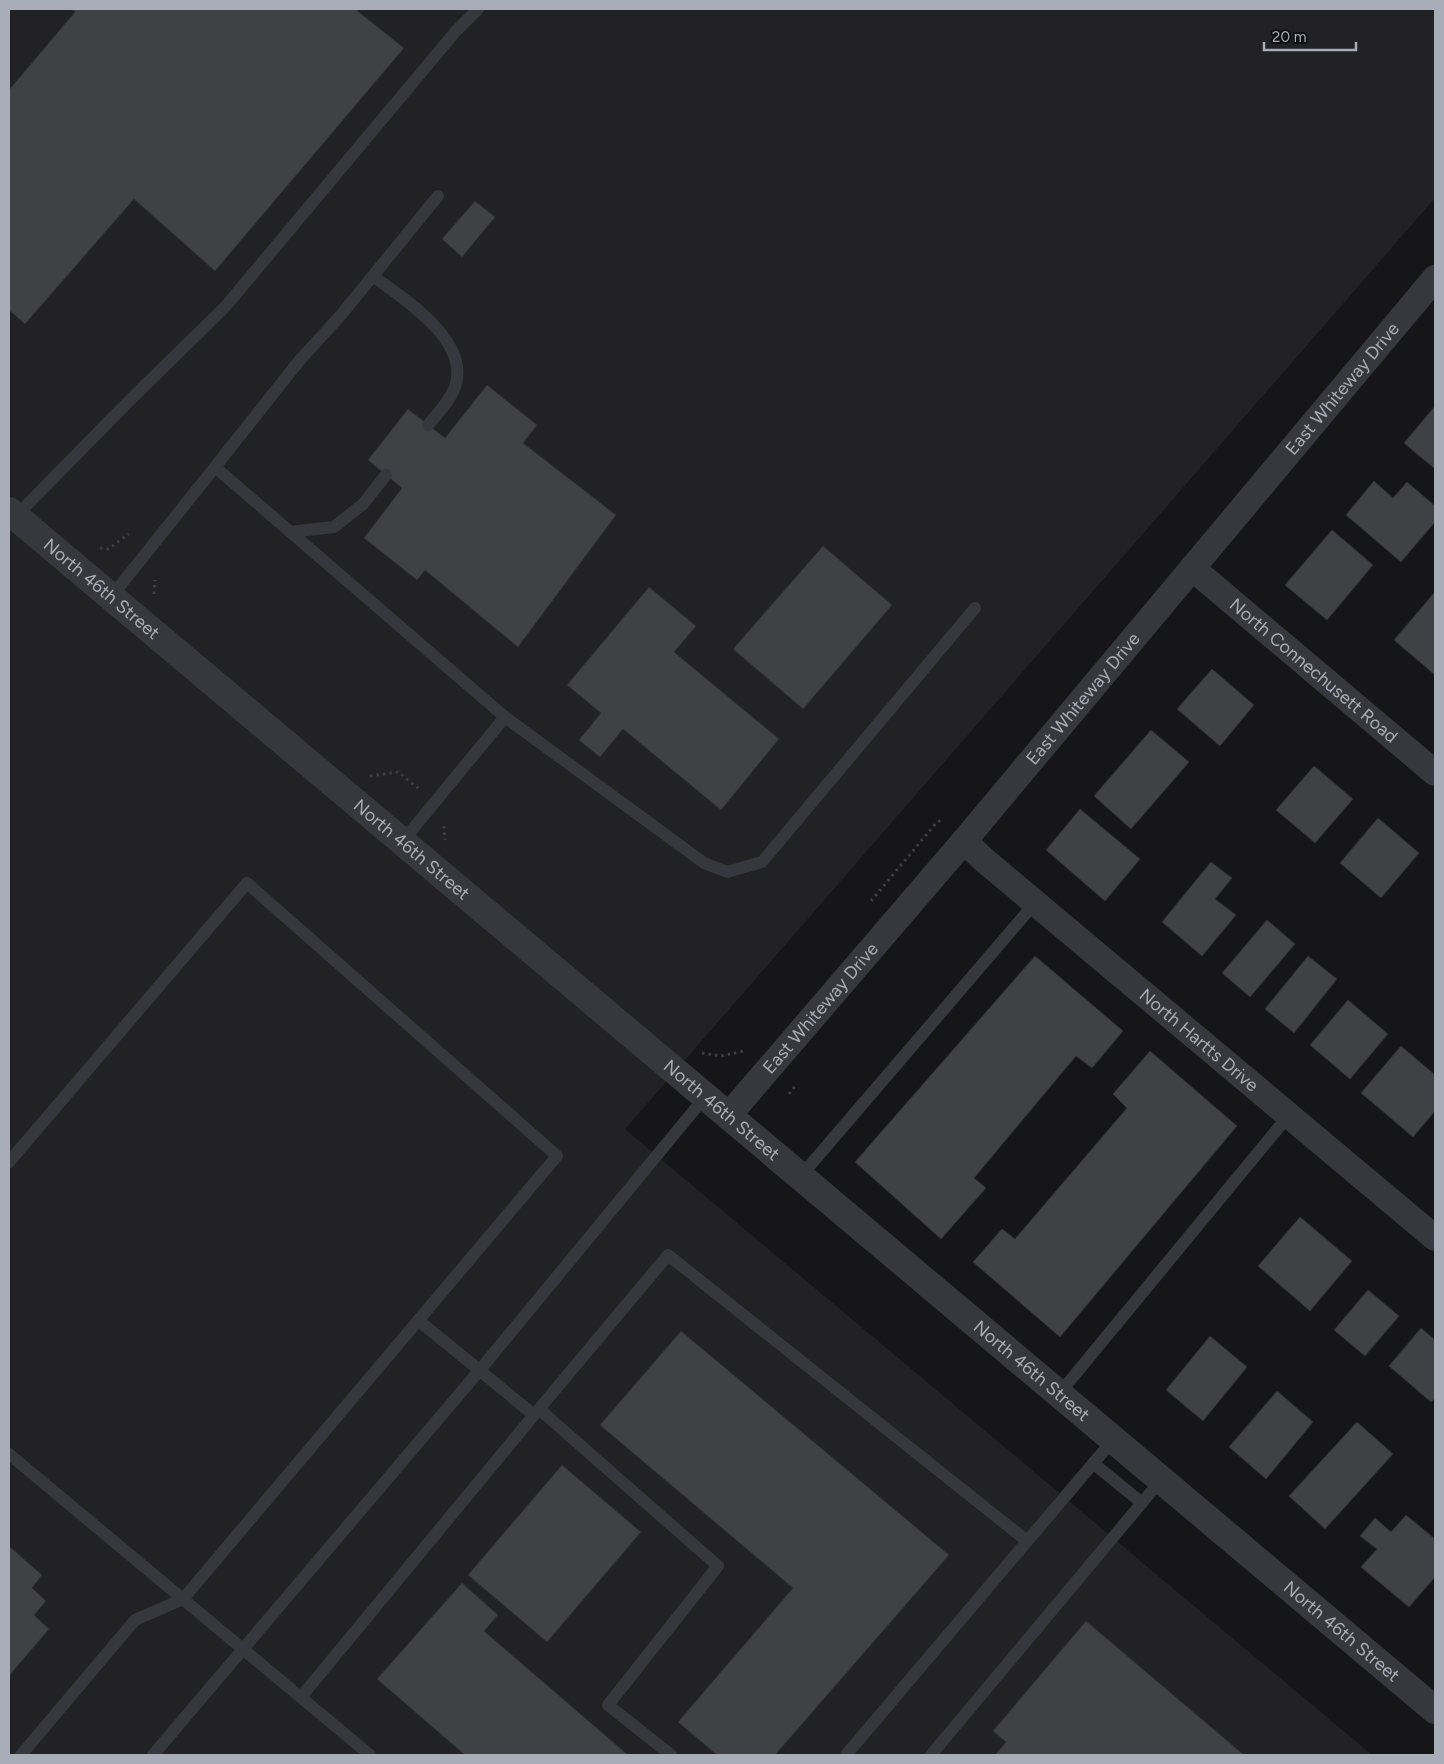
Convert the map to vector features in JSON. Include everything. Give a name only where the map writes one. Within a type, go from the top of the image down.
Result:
[{"type":"street","name":"East Whiteway Drive","points":[[728,1116],[964,841],[1192,568],[1430,294]]},
{"type":"street","name":"North 46th Street","points":[[12,514],[1113,1440],[1433,1704]]},
{"type":"street","name":"North Connechusett Road","points":[[1192,568],[1435,773]]},
{"type":"street","name":"North Hartts Drive","points":[[964,841],[1035,903],[1435,1238]]},
{"type":"lane","points":[[12,514],[225,307],[456,31],[478,9]]},
{"type":"lane","points":[[111,597],[299,362],[373,276],[438,196]]},
{"type":"lane","points":[[373,276],[418,309],[445,337],[458,364],[455,387],[443,408],[428,425]]},
{"type":"lane","points":[[215,467],[505,717],[704,863],[728,872],[762,862],[975,608]]},
{"type":"lane","points":[[290,532],[334,527],[363,504],[386,475]]},
{"type":"lane","points":[[402,842],[505,717]]},
{"type":"lane","points":[[9,1162],[247,882],[557,1156],[183,1599],[134,1620],[21,1755]]},
{"type":"lane","points":[[800,1177],[1035,903]]},
{"type":"lane","points":[[154,1755],[479,1371],[705,1097]]},
{"type":"lane","points":[[1059,1394],[1289,1115]]},
{"type":"lane","points":[[301,1697],[668,1255],[1028,1541]]},
{"type":"lane","points":[[418,1320],[479,1371],[537,1412],[718,1566],[608,1705],[671,1755]]},
{"type":"lane","points":[[846,1755],[1113,1440]]},
{"type":"lane","points":[[9,1454],[370,1755]]},
{"type":"lane","points":[[1093,1463],[1142,1503]]},
{"type":"lane","points":[[931,1755],[1161,1480]]},
{"type":"path","points":[[99,548],[108,549],[129,534]]},
{"type":"path","points":[[153,601],[155,579],[158,572]]},
{"type":"path","points":[[693,1051],[721,1056],[744,1052]]},
{"type":"shaded area","points":[[9,9],[1435,9],[1435,198],[625,1129],[1372,1755],[9,1755]]},
{"type":"building","points":[[72,9],[355,9],[404,48],[215,271],[134,199],[25,324],[9,310],[9,90],[75,12]]},
{"type":"building","points":[[475,201],[495,217],[462,257],[442,239]]},
{"type":"building","points":[[487,385],[537,425],[523,443],[616,515],[518,647],[425,570],[417,580],[364,538],[402,488],[368,460],[408,409],[445,438]]},
{"type":"building","points":[[1435,406],[1435,469],[1404,443]]},
{"type":"building","points":[[1374,481],[1393,498],[1407,482],[1435,506],[1435,522],[1401,562],[1346,515]]},
{"type":"building","points":[[1332,530],[1373,565],[1327,620],[1285,585]]},
{"type":"building","points":[[823,546],[892,605],[803,709],[733,649]]},
{"type":"building","points":[[649,587],[696,626],[674,652],[779,739],[721,810],[623,729],[600,757],[579,740],[601,713],[567,685]]},
{"type":"building","points":[[1435,594],[1435,675],[1394,640]]},
{"type":"building","points":[[1212,669],[1254,705],[1220,746],[1177,709]]},
{"type":"building","points":[[1151,730],[1189,762],[1131,829],[1094,796]]},
{"type":"building","points":[[1314,766],[1353,799],[1315,843],[1276,810]]},
{"type":"building","points":[[1080,809],[1140,859],[1105,901],[1046,850]]},
{"type":"building","points":[[1378,818],[1419,853],[1381,898],[1340,863]]},
{"type":"building","points":[[1211,862],[1232,878],[1215,899],[1236,915],[1202,956],[1162,922]]},
{"type":"building","points":[[1267,920],[1295,944],[1250,997],[1222,973]]},
{"type":"building","points":[[1035,956],[1123,1031],[1092,1068],[1076,1056],[974,1178],[986,1188],[941,1239],[855,1162]]},
{"type":"building","points":[[1308,956],[1337,979],[1294,1033],[1265,1009]]},
{"type":"building","points":[[1348,1000],[1388,1034],[1350,1079],[1310,1045]]},
{"type":"building","points":[[1401,1046],[1435,1075],[1435,1111],[1413,1137],[1361,1093]]},
{"type":"building","points":[[1150,1051],[1237,1126],[1060,1337],[973,1262],[1002,1229],[1015,1239],[1127,1108],[1113,1094]]},
{"type":"building","points":[[1300,1217],[1352,1261],[1310,1311],[1258,1266]]},
{"type":"building","points":[[1368,1290],[1399,1316],[1365,1356],[1334,1330]]},
{"type":"building","points":[[1421,1328],[1435,1340],[1435,1398],[1431,1402],[1389,1366]]},
{"type":"building","points":[[681,1331],[949,1555],[775,1755],[717,1755],[678,1722],[793,1588],[600,1425]]},
{"type":"building","points":[[1210,1336],[1247,1367],[1203,1421],[1166,1390]]},
{"type":"building","points":[[1277,1391],[1313,1422],[1266,1479],[1229,1447]]},
{"type":"building","points":[[1357,1422],[1393,1454],[1325,1529],[1289,1496]]},
{"type":"building","points":[[562,1465],[641,1532],[547,1642],[468,1575]]},
{"type":"building","points":[[1406,1515],[1435,1539],[1435,1577],[1409,1607],[1361,1567],[1377,1549],[1360,1536],[1375,1518],[1391,1532]]},
{"type":"building","points":[[9,1546],[42,1575],[32,1588],[46,1601],[34,1615],[49,1629],[9,1676]]},
{"type":"building","points":[[462,1583],[498,1615],[484,1631],[628,1755],[465,1755],[377,1679]]},
{"type":"building","points":[[1086,1621],[1244,1755],[995,1755],[1006,1742],[993,1731]]}]
